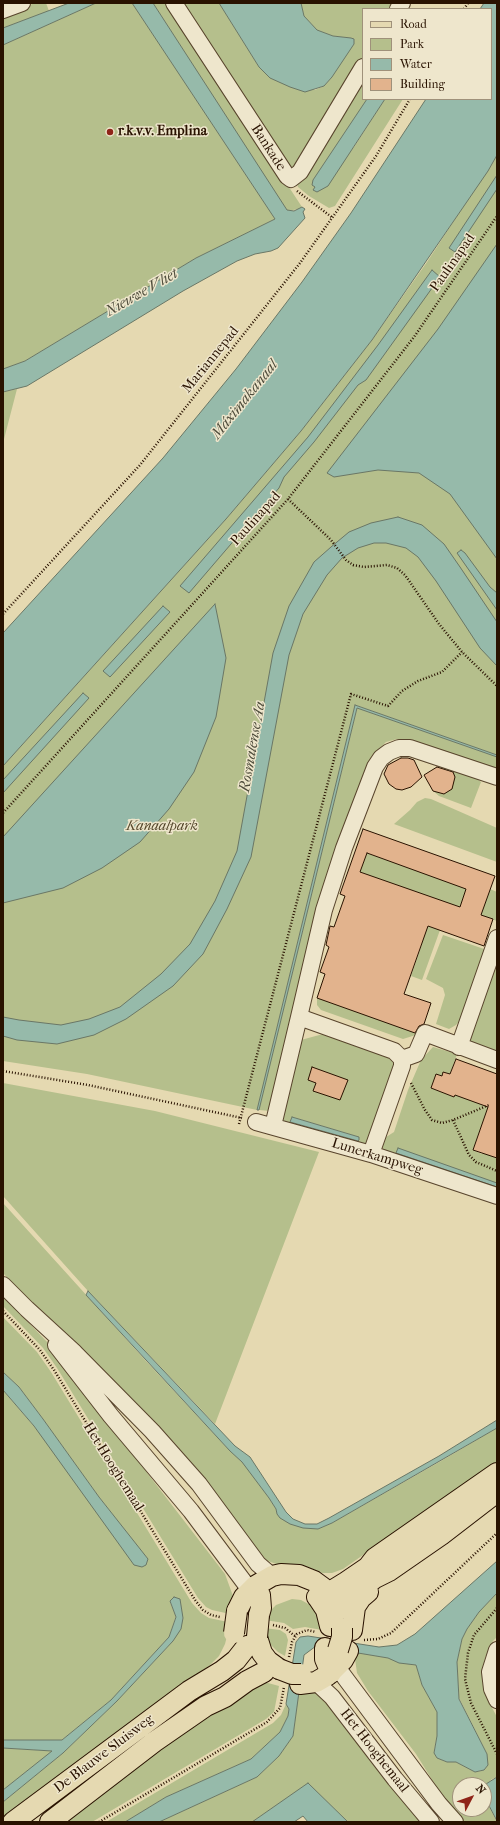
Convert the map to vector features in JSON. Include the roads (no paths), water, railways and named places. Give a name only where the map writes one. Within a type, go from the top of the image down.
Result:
[{"type":"main road","points":[[497,1473],[375,1558],[368,1566],[322,1591],[291,1584],[274,1587],[248,1613],[269,1670],[286,1683],[327,1665],[330,1636],[343,1621],[348,1598],[375,1578],[389,1571],[441,1535],[497,1492]]},
{"type":"main road","points":[[322,1591],[326,1610],[343,1621]]},
{"type":"main road","name":"De Blauwe Sluisweg","points":[[13,1822],[195,1687],[205,1683],[236,1660],[248,1613]]},
{"type":"main road","name":"De Blauwe Sluisweg","points":[[50,1822],[154,1742],[206,1706],[221,1691],[269,1670]]},
{"type":"street","points":[[3,10],[22,3]]},
{"type":"street","name":"Bankade","points":[[174,3],[286,176],[291,179],[300,172],[362,69]]},
{"type":"street","points":[[273,1126],[324,910],[344,848],[375,767],[381,758],[394,750],[410,748],[497,777]]},
{"type":"street","points":[[459,1047],[497,938]]},
{"type":"street","points":[[298,1017],[394,1051],[402,1062]]},
{"type":"street","points":[[371,1154],[402,1062],[416,1054],[425,1033],[497,1060]]},
{"type":"street","name":"Lunerkampweg","points":[[249,1120],[371,1154],[497,1196]]},
{"type":"street","name":"Het Hooghemaal","points":[[3,1285],[27,1309],[75,1352],[152,1431],[199,1484],[258,1564],[248,1613]]},
{"type":"street","name":"Het Hooghemaal","points":[[27,1309],[111,1416],[191,1511],[217,1546],[233,1555],[248,1613]]},
{"type":"street","points":[[497,1650],[490,1672],[492,1690],[497,1700]]},
{"type":"street","name":"Het Hooghemaal","points":[[327,1665],[354,1704],[369,1712],[455,1822]]},
{"type":"street","name":"Het Hooghemaal","points":[[327,1665],[332,1697],[395,1779],[431,1822]]},
{"type":"water","points":[[69,3],[96,3],[3,45],[3,28]]},
{"type":"water","name":"Nieuwe Vliet","points":[[132,3],[153,3],[287,210],[294,211],[302,207],[305,209],[303,212],[305,218],[278,248],[255,254],[237,261],[183,291],[27,386],[3,392],[3,369],[25,361],[196,258],[275,219]]},
{"type":"water","points":[[219,3],[301,3],[304,16],[317,30],[333,36],[354,39],[354,44],[332,77],[324,86],[305,92],[270,78],[259,67]]},
{"type":"water","name":"Máximakanaal","points":[[484,3],[497,3],[497,155],[488,171],[372,340],[301,431],[226,519],[3,766],[3,633],[163,458],[236,369],[302,282],[351,213],[425,100],[492,100],[492,8],[481,8]]},
{"type":"water","points":[[366,100],[384,100],[328,186],[317,192],[313,190],[315,187],[312,185],[313,180]]},
{"type":"water","points":[[497,175],[497,189],[455,252],[449,248]]},
{"type":"water","points":[[497,244],[497,559],[450,494],[419,473],[378,470],[334,477],[327,473],[438,329]]},
{"type":"water","points":[[432,270],[440,277],[366,380],[358,385],[314,442],[284,477],[279,488],[189,593],[180,586],[308,437],[378,345]]},
{"type":"water","points":[[398,517],[422,525],[444,544],[497,622],[497,666],[480,648],[436,581],[418,557],[406,548],[386,543],[374,543],[358,548],[342,558],[327,575],[303,614],[289,655],[251,857],[227,909],[203,954],[173,986],[126,1019],[94,1035],[57,1044],[17,1040],[3,1036],[3,1017],[61,1025],[89,1019],[120,1007],[161,974],[190,944],[215,901],[237,851],[273,653],[289,606],[314,562],[349,532],[371,523]]},
{"type":"water","points":[[461,550],[465,553],[490,587],[497,593],[497,610],[457,553]]},
{"type":"water","points":[[215,604],[226,658],[216,717],[194,772],[169,809],[140,842],[102,868],[63,888],[3,903],[3,837]]},
{"type":"water","points":[[163,606],[170,612],[110,677],[103,671]]},
{"type":"water","points":[[83,693],[89,698],[3,793],[3,780]]},
{"type":"water","points":[[355,705],[497,755],[497,757],[357,708],[259,1110],[257,1110]]},
{"type":"water","points":[[292,1117],[359,1137],[359,1140],[358,1141],[290,1122]]},
{"type":"water","points":[[398,1148],[497,1183],[497,1187],[396,1153]]},
{"type":"water","points":[[88,1291],[235,1446],[250,1457],[286,1512],[293,1519],[305,1524],[317,1524],[329,1518],[439,1456],[497,1420],[497,1428],[332,1523],[318,1529],[303,1528],[290,1524],[280,1518],[269,1498],[242,1462],[230,1451],[86,1295]]},
{"type":"water","points":[[3,1372],[19,1387],[99,1497],[148,1559],[146,1565],[142,1567],[134,1565],[34,1426],[3,1390]]},
{"type":"water","points":[[497,1561],[497,1593],[479,1612],[467,1629],[462,1639],[457,1662],[459,1699],[487,1754],[488,1765],[484,1770],[475,1772],[456,1762],[447,1762],[437,1758],[434,1753],[437,1736],[437,1712],[422,1685],[416,1665],[399,1663],[388,1658],[316,1646],[304,1655],[293,1736],[279,1756],[257,1777],[159,1822],[125,1822],[166,1797],[251,1759],[280,1732],[288,1716],[289,1709],[286,1704],[296,1642],[300,1637],[308,1636],[379,1647],[397,1645],[415,1634]]},
{"type":"water","points":[[174,1597],[180,1599],[183,1618],[181,1629],[173,1641],[117,1701],[63,1753],[3,1802],[3,1790],[52,1751],[3,1748],[3,1740],[62,1740],[111,1700],[169,1637],[176,1617],[170,1601]]},
{"type":"water","points":[[497,1777],[497,1821],[492,1811],[492,1780]]},
{"type":"water","points":[[308,1783],[348,1822],[308,1822],[303,1816],[294,1822],[252,1822]]},
{"type":"place","name":"r.k.v.v. Emplina","points":[[110,132]]},
{"type":"water label","name":"Rosmalense Aa","points":[[253,747]]},
{"type":"park label","name":"Kanaalpark","points":[[162,827]]}]
